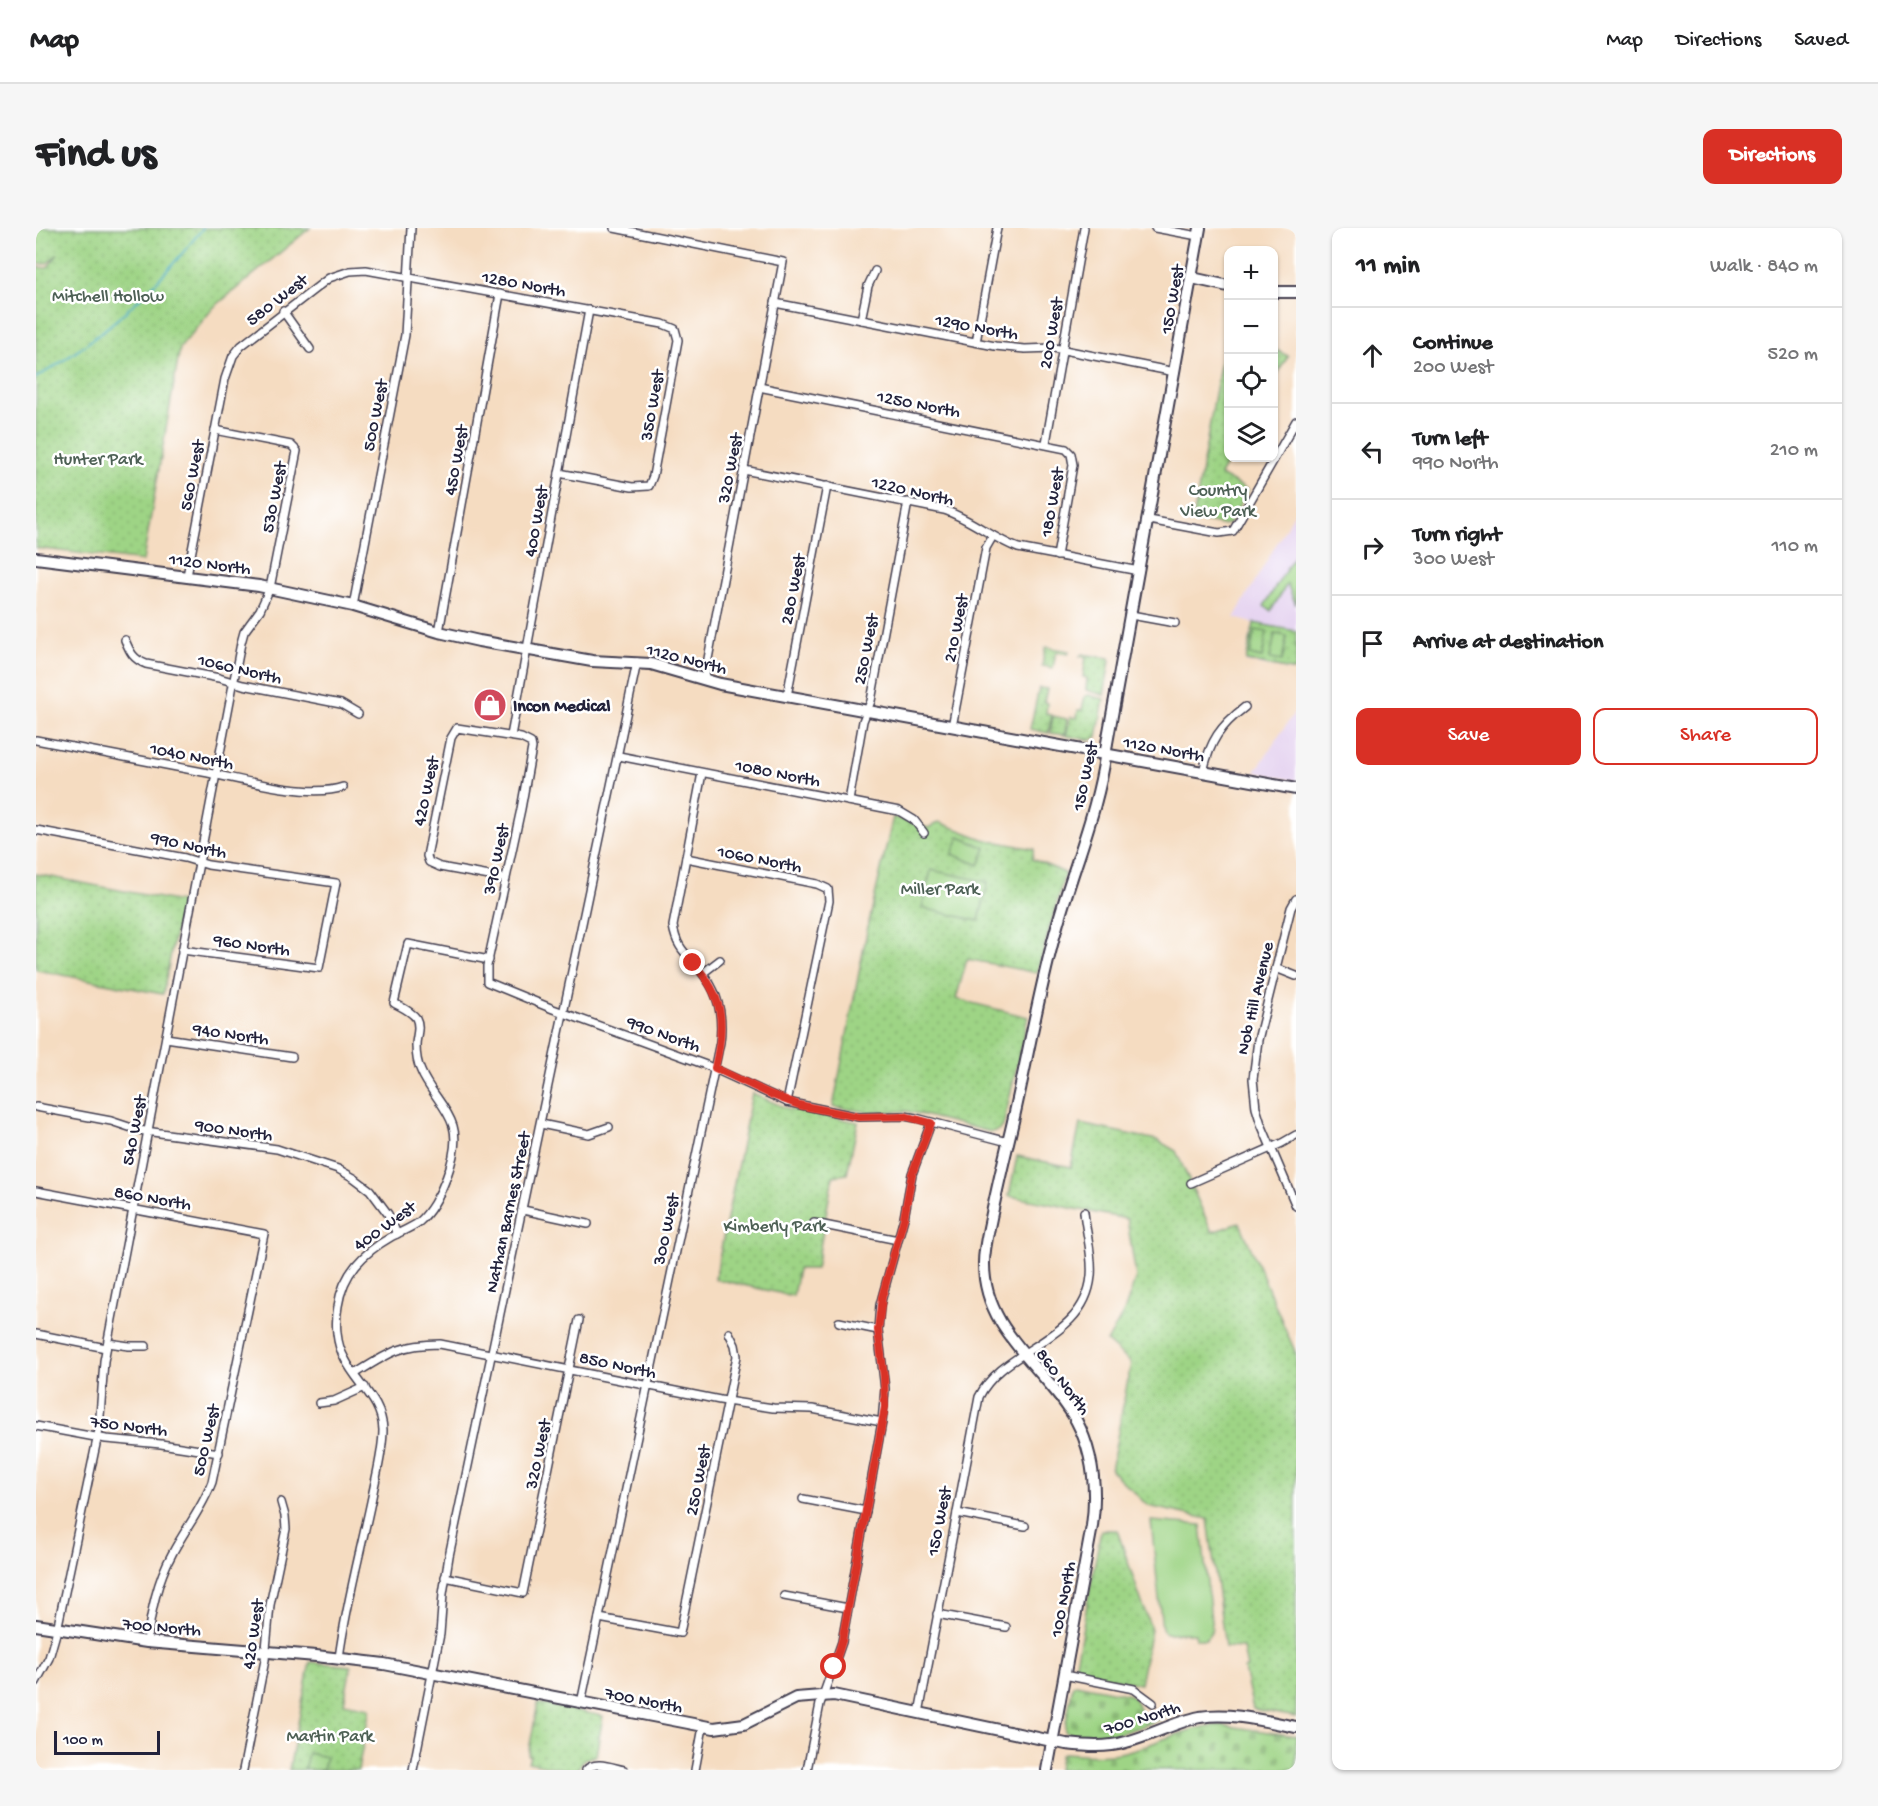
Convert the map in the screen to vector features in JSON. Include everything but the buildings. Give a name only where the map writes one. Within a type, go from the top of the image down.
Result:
[{"type":"street","name":"500 West","points":[[353,606],[405,335],[411,228]]},
{"type":"street","name":"320 West","points":[[614,228],[783,262],[704,680]]},
{"type":"street","points":[[976,342],[997,228]]},
{"type":"street","name":"200 West","points":[[1046,443],[1084,228]]},
{"type":"street","points":[[1155,228],[1199,232]]},
{"type":"street","name":"150 West","points":[[1001,1323],[989,1298],[984,1262],[1051,948],[1063,903],[1095,810],[1105,766],[1199,232]]},
{"type":"street","name":"1280 North","points":[[366,270],[663,324],[675,329]]},
{"type":"street","name":"580 West","points":[[225,380],[233,356],[241,346],[283,312],[329,278],[350,271],[366,270]]},
{"type":"street","points":[[861,320],[868,286],[875,271]]},
{"type":"street","points":[[1192,278],[1224,285]]},
{"type":"street","points":[[1278,292],[1296,292]]},
{"type":"street","name":"450 West","points":[[439,632],[500,294]]},
{"type":"street","name":"1290 North","points":[[775,303],[976,342],[1011,348],[1063,350],[1175,372]]},
{"type":"street","name":"400 West","points":[[511,736],[589,310]]},
{"type":"street","points":[[283,312],[310,349]]},
{"type":"street","name":"350 West","points":[[559,473],[632,487],[649,486],[653,476],[678,340],[675,329]]},
{"type":"street","name":"560 West","points":[[187,576],[225,380]]},
{"type":"street","name":"1250 North","points":[[759,387],[1046,443],[1059,446],[1071,454]]},
{"type":"street","points":[[1149,520],[1219,533],[1233,531],[1296,422]]},
{"type":"street","name":"530 West","points":[[215,430],[280,443],[294,447],[297,451],[270,588]]},
{"type":"street","name":"180 West","points":[[1057,556],[1073,465],[1071,454]]},
{"type":"street","name":"1220 North","points":[[744,470],[908,502],[957,514],[1018,548],[1139,571]]},
{"type":"street","name":"280 West","points":[[788,696],[826,486]]},
{"type":"street","name":"250 West","points":[[849,801],[863,722],[871,701],[908,502]]},
{"type":"street","name":"210 West","points":[[952,727],[986,548],[993,536]]},
{"type":"street","name":"1120 North","points":[[36,561],[187,576],[270,588],[353,606],[439,632],[527,650],[592,661],[637,662],[668,668],[704,680],[1296,789]]},
{"type":"street","name":"540 West","points":[[36,1682],[49,1658],[57,1630],[97,1437],[101,1411],[102,1374],[107,1345],[233,682],[244,632],[260,610],[270,588]]},
{"type":"street","points":[[1131,615],[1175,622]]},
{"type":"street","name":"1060 North","points":[[125,640],[132,655],[138,661],[341,704],[358,714]]},
{"type":"street","name":"Nathan Barnes Street","points":[[413,1770],[440,1634],[445,1577],[637,662]]},
{"type":"street","points":[[1203,772],[1207,754],[1216,736],[1229,719],[1245,707]]},
{"type":"street","name":"420 West","points":[[506,879],[440,867],[429,862],[428,850],[451,738],[457,728],[511,736]]},
{"type":"street","name":"390 West","points":[[487,982],[486,973],[532,753],[531,743],[511,736]]},
{"type":"street","name":"1040 North","points":[[36,740],[320,791],[343,787]]},
{"type":"street","name":"1080 North","points":[[619,756],[899,811],[914,820],[924,833]]},
{"type":"street","name":"300 West","points":[[581,1703],[720,1042],[721,1020],[715,993],[703,973],[678,946],[673,926],[702,773]]},
{"type":"street","name":"990 North","points":[[36,830],[208,865],[336,883],[319,968]]},
{"type":"street","name":"1060 North","points":[[686,858],[817,884],[828,889],[829,901],[787,1102]]},
{"type":"street","name":"Nob Hill Avenue","points":[[1296,899],[1291,908],[1276,968],[1256,1052],[1253,1079],[1256,1108],[1270,1148],[1296,1206]]},
{"type":"street","name":"400 West","points":[[339,1658],[382,1439],[380,1414],[375,1402],[344,1359],[337,1332],[341,1291],[350,1271],[361,1258],[380,1243],[421,1220],[432,1206],[450,1168],[455,1141],[449,1117],[424,1078],[418,1064],[416,1047],[419,1028],[417,1020],[411,1013],[394,1003],[408,944],[489,960]]},
{"type":"street","name":"960 North","points":[[182,950],[319,968]]},
{"type":"street","points":[[703,973],[720,960]]},
{"type":"street","points":[[1276,968],[1296,976]]},
{"type":"street","name":"990 North","points":[[487,982],[715,1068],[787,1102],[840,1115],[904,1116],[1008,1142]]},
{"type":"street","name":"940 North","points":[[166,1038],[292,1057]]},
{"type":"street","name":"900 North","points":[[36,1107],[111,1121],[148,1132],[277,1149],[338,1169],[370,1190],[388,1214],[397,1234]]},
{"type":"street","points":[[807,1770],[820,1704],[840,1650],[882,1422],[885,1389],[878,1330],[882,1297],[904,1218],[912,1174],[931,1123]]},
{"type":"street","points":[[541,1124],[589,1134],[609,1127]]},
{"type":"street","points":[[1191,1183],[1296,1135]]},
{"type":"street","name":"860 North","points":[[36,1191],[264,1234]]},
{"type":"street","points":[[523,1210],[588,1224]]},
{"type":"street","name":"150 West","points":[[919,1713],[980,1397],[988,1384],[1016,1359],[1065,1325],[1077,1312],[1085,1298],[1091,1272],[1084,1212]]},
{"type":"street","points":[[814,1223],[898,1240]]},
{"type":"street","name":"500 West","points":[[147,1642],[155,1596],[162,1573],[203,1505],[212,1482],[264,1234]]},
{"type":"street","name":"320 West","points":[[445,1577],[524,1593],[579,1320]]},
{"type":"street","points":[[839,1322],[878,1330]]},
{"type":"street","name":"860 North","points":[[1001,1323],[1023,1355],[1064,1402],[1076,1420],[1091,1463]]},
{"type":"street","name":"250 West","points":[[599,1618],[669,1633],[680,1633],[737,1356],[729,1333]]},
{"type":"street","points":[[36,1334],[107,1345],[146,1346]]},
{"type":"street","name":"850 North","points":[[355,1374],[388,1353],[415,1344],[440,1344],[728,1401],[773,1408],[812,1409],[882,1422]]},
{"type":"street","points":[[319,1403],[334,1401],[365,1387]]},
{"type":"street","name":"750 North","points":[[36,1426],[97,1437],[219,1453]]},
{"type":"street","name":"100 North","points":[[1047,1770],[1092,1526],[1095,1490],[1091,1463]]},
{"type":"street","points":[[803,1499],[866,1511]]},
{"type":"street","name":"420 West","points":[[243,1770],[266,1652],[270,1605],[286,1528],[281,1502]]},
{"type":"street","points":[[957,1513],[1025,1526]]},
{"type":"street","points":[[784,1596],[848,1608]]},
{"type":"street","points":[[937,1614],[1006,1627]]},
{"type":"street","name":"700 North","points":[[36,1626],[147,1642],[339,1658],[432,1673],[704,1727],[737,1726],[756,1719],[785,1701],[824,1695],[1053,1741],[1089,1746],[1113,1745],[1188,1720],[1211,1716],[1234,1716],[1296,1727]]},
{"type":"street","points":[[1064,1675],[1134,1689],[1153,1703]]},
{"type":"street","points":[[695,1770],[704,1727]]},
{"type":"street","points":[[588,1768],[602,1765],[624,1770]]},
{"type":"shaded area","points":[[1296,510],[1296,672],[1245,662],[1253,623],[1234,618]]},
{"type":"shaded area","points":[[1296,710],[1296,781],[1255,772]]},
{"type":"green space","points":[[36,228],[310,228],[213,308],[180,348],[143,561],[36,548],[36,267],[47,268],[58,254],[46,264],[36,264]]},
{"type":"green space","name":"Country View Park","points":[[1224,343],[1224,462],[1228,462],[1220,475],[1248,490],[1229,524],[1221,525],[1193,520]]},
{"type":"green space","points":[[1278,351],[1288,356],[1278,373]]},
{"type":"green space","points":[[1296,553],[1296,605],[1287,584],[1271,611],[1264,606]]},
{"type":"green space","points":[[1254,623],[1296,631],[1296,671],[1246,661]]},
{"type":"green space","points":[[1255,630],[1267,632],[1262,658],[1250,655]]},
{"type":"green space","points":[[1275,634],[1287,636],[1282,661],[1270,659]]},
{"type":"green space","points":[[1045,648],[1069,651],[1068,654],[1056,652],[1053,668],[1042,666]]},
{"type":"green space","points":[[1082,654],[1109,658],[1104,695],[1086,690],[1087,678],[1083,677],[1086,657],[1080,656]]},
{"type":"green space","points":[[1039,688],[1047,689],[1044,702],[1047,703],[1046,714],[1052,715],[1048,733],[1030,729]]},
{"type":"green space","points":[[1085,696],[1104,699],[1097,737],[1091,740],[1066,736],[1070,717],[1077,718],[1078,710],[1082,710]]},
{"type":"green space","points":[[1053,716],[1067,719],[1065,735],[1050,733]]},
{"type":"green space","name":"Miller Park","points":[[893,817],[928,828],[939,822],[983,839],[1034,849],[1032,859],[1065,873],[1037,973],[967,959],[956,999],[1028,1017],[1003,1126],[997,1131],[991,1132],[907,1111],[869,1112],[833,1107],[867,931]]},
{"type":"green space","points":[[959,837],[986,848],[979,865],[952,854]]},
{"type":"green space","name":"Miller Park","points":[[931,870],[988,882],[979,921],[922,908]]},
{"type":"green space","points":[[36,874],[181,902],[163,994],[36,970]]},
{"type":"green space","name":"Kimberly Park","points":[[752,1093],[788,1109],[858,1122],[847,1174],[833,1176],[816,1269],[798,1269],[793,1296],[715,1279]]},
{"type":"green space","points":[[1080,1124],[1157,1140],[1176,1151],[1212,1232],[1240,1223],[1296,1354],[1296,1717],[1253,1709],[1244,1669],[1247,1668],[1243,1648],[1225,1647],[1208,1519],[1148,1506],[1111,1470],[1131,1363],[1107,1342],[1124,1312],[1136,1277],[1127,1219],[1009,1196],[1017,1156],[1071,1167]]},
{"type":"green space","points":[[1151,1521],[1201,1525],[1212,1630],[1206,1639],[1196,1639],[1195,1633],[1165,1633],[1162,1629]]},
{"type":"green space","points":[[1101,1530],[1117,1530],[1151,1629],[1140,1684],[1080,1672],[1080,1669],[1075,1668]]},
{"type":"green space","name":"Martin Park","points":[[310,1662],[351,1666],[344,1703],[370,1708],[358,1770],[289,1770]]},
{"type":"green space","points":[[1073,1685],[1130,1695],[1142,1714],[1149,1719],[1161,1717],[1169,1707],[1171,1715],[1118,1734],[1104,1737],[1076,1737],[1065,1732],[1065,1728]]},
{"type":"green space","points":[[538,1703],[603,1716],[596,1756],[584,1759],[577,1770],[528,1762]]},
{"type":"green space","points":[[1221,1725],[1296,1736],[1296,1770],[1058,1770],[1060,1756],[1063,1753],[1096,1755],[1120,1753],[1197,1728]]},
{"type":"green space","points":[[308,1753],[326,1757],[323,1770],[304,1770]]},
{"type":"waterway","points":[[36,378],[83,347],[127,311],[147,292],[203,228]]},
{"type":"place","name":"Incon Medical","points":[[490,705]]},
{"type":"route","points":[[693,963],[710,984],[720,1010],[722,1031],[715,1068],[787,1102],[840,1115],[874,1118],[904,1116],[931,1123],[912,1174],[904,1218],[882,1297],[878,1330],[885,1407],[842,1641],[834,1667]]},
{"type":"park label","name":"Mitchell Hollow","points":[[108,295]]},
{"type":"park label","name":"Hunter Park","points":[[98,458]]}]
